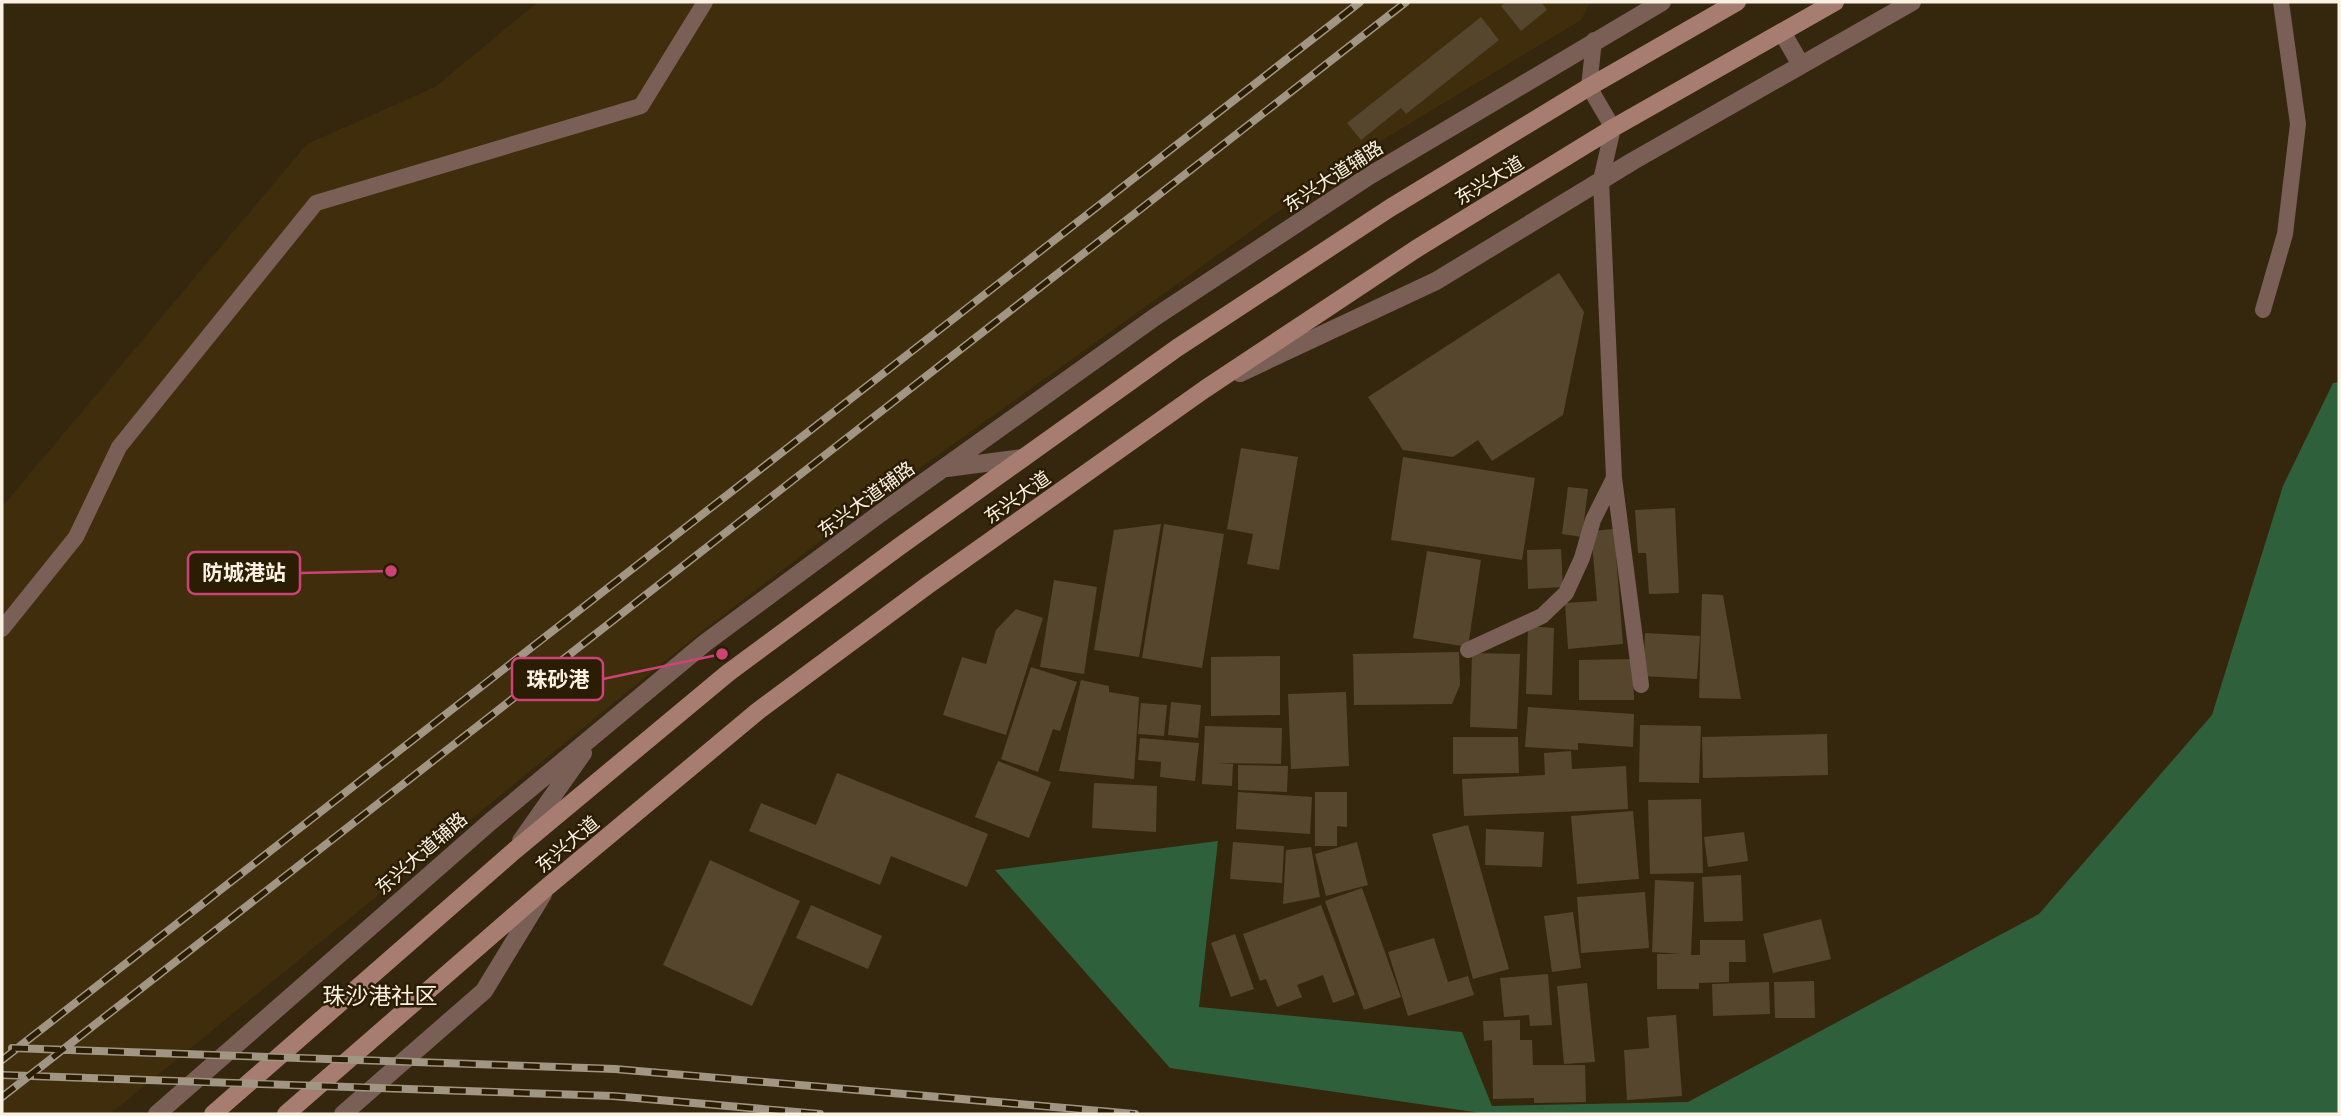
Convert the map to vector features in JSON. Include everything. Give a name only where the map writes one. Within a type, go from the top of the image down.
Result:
[{"type":"main road","name":"东兴大道","points":[[213,1114],[514,851],[728,673],[1177,348],[1367,223],[1589,87],[1737,2]]},
{"type":"main road","name":"东兴大道","points":[[286,1114],[546,888],[758,711],[1205,389],[1416,249],[1614,128],[1835,2]]},
{"type":"street","name":"东兴大道辅路","points":[[157,1114],[470,839],[705,643],[1155,317],[1313,213],[1594,40],[1662,2]]},
{"type":"street","points":[[1205,389],[1436,281],[1601,180],[1912,2]]},
{"type":"street","points":[[1782,32],[1801,65]]},
{"type":"street","points":[[944,468],[1023,458]]},
{"type":"street","points":[[514,851],[597,733]]},
{"type":"street","points":[[343,1114],[484,991],[546,888]]},
{"type":"lane","points":[[2,629],[76,537],[119,447],[316,203],[642,106],[705,2]]},
{"type":"lane","points":[[2263,310],[2285,234],[2298,124],[2281,2]]},
{"type":"lane","points":[[1594,40],[1589,87],[1614,128],[1601,180],[1614,478],[1641,685]]},
{"type":"lane","points":[[1468,650],[1542,616],[1566,593],[1582,558],[1593,520],[1614,478]]},
{"type":"shaded area","points":[[538,2],[1590,2],[1581,20],[1356,156],[868,505],[697,635],[110,1114],[2,1114],[2,507],[307,144],[435,87]]},
{"type":"green space","points":[[2339,382],[2339,1114],[1488,1114],[1170,1068],[995,870],[1218,841],[1199,1007],[1462,1032],[1492,1106],[1688,1102],[2039,914],[2212,715],[2283,486],[2333,383]]},
{"type":"building","points":[[1506,2],[1541,2],[1547,10],[1521,31],[1501,6]]},
{"type":"building","points":[[1481,17],[1499,40],[1406,114],[1401,108],[1361,140],[1347,123]]},
{"type":"building","points":[[1559,273],[1584,312],[1563,415],[1492,461],[1478,440],[1453,457],[1403,450],[1368,397]]},
{"type":"building","points":[[1241,448],[1298,457],[1279,570],[1247,564],[1253,534],[1227,529]]},
{"type":"building","points":[[1403,457],[1535,478],[1522,560],[1391,540]]},
{"type":"building","points":[[1568,487],[1588,489],[1582,537],[1562,534]]},
{"type":"building","points":[[1675,508],[1679,593],[1649,594],[1646,553],[1638,553],[1635,510]]},
{"type":"building","points":[[1161,524],[1139,657],[1094,650],[1114,530]]},
{"type":"building","points":[[1164,524],[1224,534],[1202,668],[1142,658]]},
{"type":"building","points":[[1614,529],[1623,644],[1568,649],[1565,603],[1597,601],[1591,531]]},
{"type":"building","points":[[1561,549],[1563,587],[1528,589],[1527,550]]},
{"type":"building","points":[[1427,551],[1481,560],[1468,647],[1413,638]]},
{"type":"building","points":[[1054,580],[1097,587],[1084,674],[1040,667]]},
{"type":"building","points":[[1702,594],[1723,595],[1741,699],[1699,698]]},
{"type":"building","points":[[1016,609],[1043,618],[1006,735],[943,715],[962,657],[986,664],[996,630]]},
{"type":"building","points":[[1528,626],[1554,628],[1552,695],[1526,694]]},
{"type":"building","points":[[1645,633],[1700,636],[1697,679],[1643,676]]},
{"type":"building","points":[[1459,652],[1460,685],[1452,704],[1354,705],[1353,654]]},
{"type":"building","points":[[1472,653],[1520,654],[1517,729],[1470,727]]},
{"type":"building","points":[[1280,656],[1280,715],[1211,716],[1211,657]]},
{"type":"building","points":[[1633,659],[1634,700],[1579,700],[1579,660]]},
{"type":"building","points":[[1031,667],[1077,682],[1060,731],[1053,729],[1038,772],[1001,759]]},
{"type":"building","points":[[1081,680],[1109,686],[1109,692],[1139,697],[1134,779],[1059,771]]},
{"type":"building","points":[[1346,692],[1349,766],[1291,769],[1288,694]]},
{"type":"building","points":[[1171,702],[1201,705],[1198,738],[1168,735]]},
{"type":"building","points":[[1141,703],[1167,705],[1164,736],[1138,734]]},
{"type":"building","points":[[1528,707],[1634,714],[1633,747],[1578,743],[1578,750],[1525,747]]},
{"type":"building","points":[[1640,725],[1701,726],[1699,783],[1639,782]]},
{"type":"building","points":[[1205,726],[1282,728],[1281,764],[1215,763],[1233,764],[1232,786],[1202,784]]},
{"type":"building","points":[[1827,734],[1828,775],[1703,778],[1702,737]]},
{"type":"building","points":[[1453,737],[1518,737],[1519,773],[1453,774]]},
{"type":"building","points":[[1140,738],[1199,743],[1195,781],[1160,777],[1161,762],[1138,760]]},
{"type":"building","points":[[1571,751],[1572,769],[1626,766],[1628,809],[1464,816],[1462,779],[1545,775],[1544,753]]},
{"type":"building","points":[[998,761],[1051,782],[1029,838],[975,817]]},
{"type":"building","points":[[1238,765],[1288,766],[1287,792],[1238,790]]},
{"type":"building","points":[[837,773],[988,834],[967,887],[891,856],[880,885],[749,831],[761,803],[816,825]]},
{"type":"building","points":[[1094,783],[1157,786],[1156,832],[1092,828]]},
{"type":"building","points":[[1238,792],[1312,797],[1310,834],[1236,829]]},
{"type":"building","points":[[1315,792],[1347,792],[1347,827],[1337,826],[1337,846],[1315,846]]},
{"type":"building","points":[[1701,799],[1703,873],[1650,874],[1648,800]]},
{"type":"building","points":[[1633,811],[1639,879],[1577,884],[1571,816]]},
{"type":"building","points":[[1468,825],[1509,969],[1473,979],[1432,834]]},
{"type":"building","points":[[1486,829],[1544,832],[1542,867],[1485,865]]},
{"type":"building","points":[[1744,832],[1748,861],[1708,867],[1704,837]]},
{"type":"building","points":[[1233,842],[1284,846],[1282,883],[1230,879]]},
{"type":"building","points":[[1357,842],[1368,885],[1326,896],[1315,854]]},
{"type":"building","points":[[1311,847],[1320,897],[1283,904],[1286,850]]},
{"type":"building","points":[[710,860],[800,901],[752,1006],[663,965]]},
{"type":"building","points":[[1741,875],[1743,921],[1704,922],[1702,877]]},
{"type":"building","points":[[1655,880],[1694,882],[1691,955],[1700,955],[1700,940],[1745,940],[1746,962],[1729,962],[1729,982],[1699,983],[1699,989],[1657,989],[1657,954],[1682,954],[1652,952]]},
{"type":"building","points":[[1362,888],[1401,997],[1364,1010],[1325,901]]},
{"type":"building","points":[[1645,892],[1649,948],[1581,953],[1577,897]]},
{"type":"building","points":[[811,905],[882,936],[868,969],[796,938]]},
{"type":"building","points":[[1321,905],[1355,995],[1333,1003],[1323,975],[1297,985],[1302,997],[1277,1007],[1266,979],[1260,981],[1243,934]]},
{"type":"building","points":[[1573,912],[1581,968],[1552,972],[1544,916]]},
{"type":"building","points":[[1821,919],[1831,959],[1773,973],[1763,934]]},
{"type":"building","points":[[1235,934],[1254,989],[1231,997],[1211,943]]},
{"type":"building","points":[[1434,938],[1448,982],[1468,976],[1474,995],[1408,1016],[1388,952]]},
{"type":"building","points":[[1548,974],[1552,1025],[1530,1026],[1529,1015],[1504,1017],[1500,978]]},
{"type":"building","points":[[1814,981],[1815,1018],[1775,1018],[1774,982]]},
{"type":"building","points":[[1769,982],[1770,1014],[1713,1016],[1712,984]]},
{"type":"building","points":[[1587,983],[1595,1062],[1564,1064],[1557,986]]},
{"type":"building","points":[[1676,1015],[1682,1096],[1627,1100],[1624,1050],[1649,1048],[1647,1017]]},
{"type":"building","points":[[1520,1020],[1520,1040],[1532,1040],[1533,1065],[1585,1065],[1586,1102],[1534,1103],[1534,1098],[1493,1099],[1492,1040],[1484,1041],[1483,1021]]},
{"type":"railway","points":[[2,1060],[1360,2]]},
{"type":"railway","points":[[2,1097],[1406,2]]},
{"type":"railway","points":[[12,1048],[615,1069],[1135,1114]]},
{"type":"railway","points":[[2,1075],[613,1096],[820,1114]]},
{"type":"place","name":"防城港站","points":[[391,571]]},
{"type":"place","name":"珠砂港","points":[[722,654]]},
{"type":"district","name":"珠沙港社区","points":[[380,995]]}]
